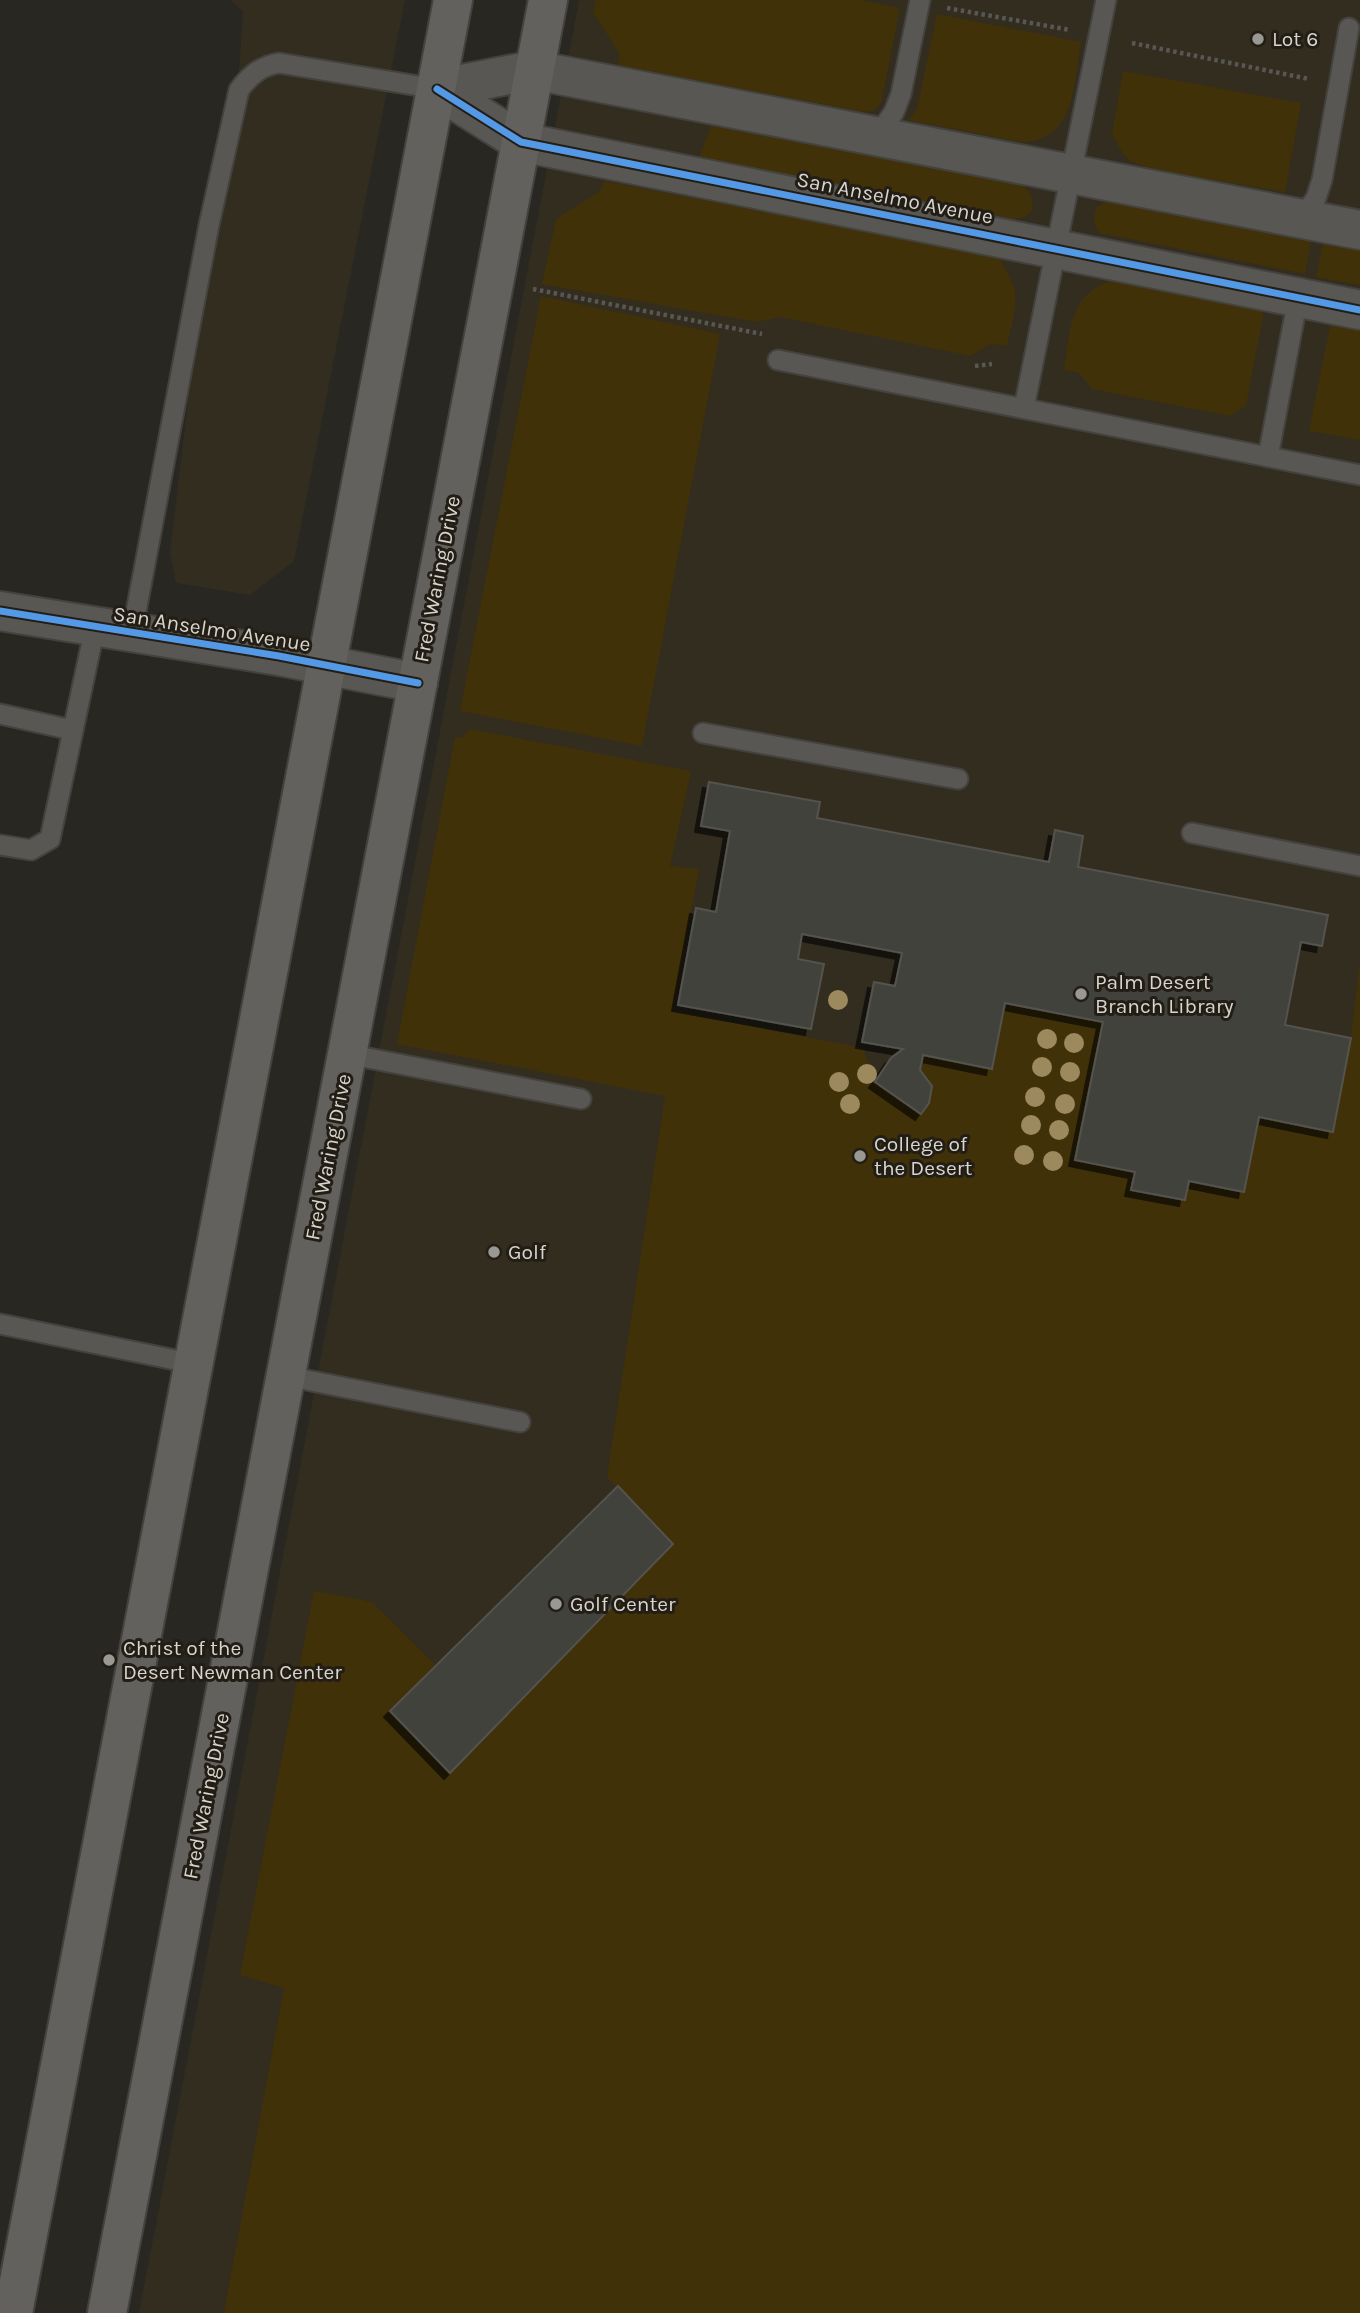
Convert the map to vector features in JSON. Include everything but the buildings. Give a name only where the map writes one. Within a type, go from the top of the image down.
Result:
[{"type":"main road","points":[[13,2313],[453,0]]},
{"type":"main road","name":"Fred Waring Drive","points":[[107,2313],[548,0]]},
{"type":"street","points":[[437,89],[534,70],[1070,176],[1360,230]]},
{"type":"street","name":"San Anselmo Avenue","points":[[437,89],[521,142],[1360,310]]},
{"type":"street","name":"San Anselmo Avenue","points":[[0,611],[326,665],[418,683]]},
{"type":"lane","points":[[876,138],[894,112],[901,94],[920,0]]},
{"type":"lane","points":[[1024,408],[1106,0]]},
{"type":"lane","points":[[1302,218],[1316,198],[1322,180],[1349,28]]},
{"type":"lane","points":[[0,845],[31,850],[50,839],[72,730],[113,631],[239,90],[249,76],[267,65],[279,63],[437,89]]},
{"type":"lane","points":[[1268,457],[1298,298]]},
{"type":"lane","points":[[778,360],[1360,475]]},
{"type":"lane","points":[[0,714],[72,730]]},
{"type":"lane","points":[[703,733],[958,779]]},
{"type":"lane","points":[[1192,833],[1360,866]]},
{"type":"lane","points":[[347,1054],[581,1099]]},
{"type":"lane","points":[[0,1324],[195,1364]]},
{"type":"lane","points":[[286,1376],[520,1422]]},
{"type":"path","points":[[940,7],[1081,32]]},
{"type":"path","points":[[1132,43],[1320,81]]},
{"type":"path","points":[[532,289],[763,334],[774,331]]},
{"type":"path","points":[[964,364],[992,364]]},
{"type":"shaded area","points":[[230,0],[405,0],[294,561],[250,595],[176,583],[170,553],[196,332],[235,131],[243,11]]},
{"type":"shaded area","name":"College of the Desert","points":[[579,0],[1360,0],[1360,2313],[139,2313]]},
{"type":"shaded area","points":[[596,0],[861,0],[900,8],[881,103],[874,110],[864,112],[618,65],[620,55],[593,12]]},
{"type":"shaded area","points":[[937,14],[1081,42],[1069,107],[1053,132],[1039,139],[1021,142],[908,120],[917,109]]},
{"type":"shaded area","points":[[1123,71],[1301,103],[1285,192],[1158,171],[1130,161],[1112,134]]},
{"type":"shaded area","points":[[711,126],[1008,180],[1027,190],[1032,199],[1032,211],[1025,217],[1014,219],[699,158]]},
{"type":"shaded area","points":[[604,181],[998,257],[1012,281],[1016,300],[1007,346],[991,344],[971,356],[780,317],[757,322],[542,284],[556,219],[600,191]]},
{"type":"shaded area","points":[[1108,201],[1311,241],[1305,274],[1100,233],[1094,218],[1097,207]]},
{"type":"shaded area","points":[[1323,243],[1360,250],[1360,285],[1316,277]]},
{"type":"shaded area","points":[[1114,280],[1264,310],[1246,406],[1230,416],[1092,389],[1079,373],[1064,370],[1071,327],[1080,304],[1099,286]]},
{"type":"shaded area","points":[[541,296],[720,334],[642,746],[460,711]]},
{"type":"shaded area","points":[[1331,322],[1360,327],[1360,440],[1309,431]]},
{"type":"shaded area","points":[[470,729],[691,771],[670,866],[699,869],[672,1011],[863,1048],[875,1082],[921,1114],[929,1103],[932,1086],[920,1070],[923,1055],[991,1069],[1005,1003],[1103,1022],[1076,1160],[1135,1172],[1131,1189],[1189,1181],[1244,1192],[1259,1117],[1333,1132],[1351,1038],[1360,960],[1360,2313],[224,2313],[284,1988],[240,1975],[314,1591],[372,1602],[435,1665],[390,1711],[450,1773],[673,1544],[607,1477],[665,1096],[397,1044],[455,737],[461,738]]},
{"type":"cycle path","points":[[437,89],[521,142],[1360,310]]},
{"type":"cycle path","points":[[0,611],[279,656],[418,683]]},
{"type":"place","name":"Lot 6","points":[[1258,39]]},
{"type":"place","name":"Palm Desert Branch Library","points":[[1081,994]]},
{"type":"place","name":"College of the Desert","points":[[860,1156]]},
{"type":"place","name":"Golf","points":[[494,1252]]},
{"type":"place","name":"Golf Center","points":[[556,1604]]},
{"type":"place","name":"Christ of the Desert Newman Center","points":[[109,1660]]}]
